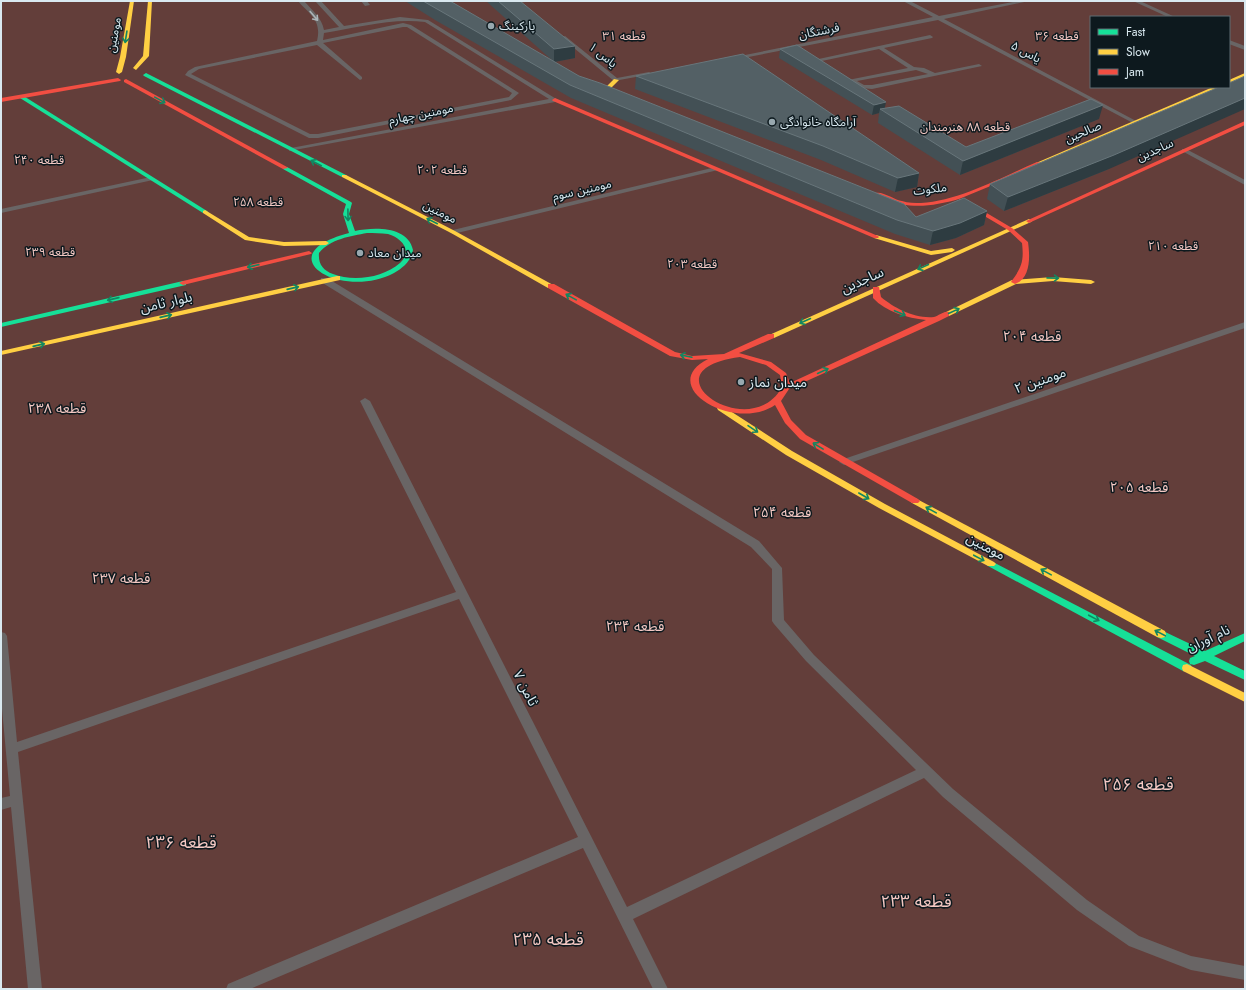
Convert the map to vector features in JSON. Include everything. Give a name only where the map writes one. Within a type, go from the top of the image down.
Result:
[{"type":"street","name":"مومنین","points":[[119,77],[132,1]]},
{"type":"street","points":[[1,100],[119,77],[136,68],[146,56],[150,1]]},
{"type":"street","points":[[123,57],[146,56]]},
{"type":"street","points":[[1,95],[119,77],[135,80],[146,75],[146,71],[136,68]]},
{"type":"street","name":"مومنین","points":[[146,75],[454,232],[673,354],[692,358],[725,356]]},
{"type":"street","points":[[1230,82],[1245,76]]},
{"type":"street","points":[[119,77],[349,203],[346,214],[352,233]]},
{"type":"street","points":[[616,80],[606,90],[642,104]]},
{"type":"street","name":"صالحین","points":[[956,198],[1216,88]]},
{"type":"street","points":[[22,97],[247,238],[284,244],[326,243]]},
{"type":"street","points":[[555,100],[864,233],[892,243],[931,253],[964,249]]},
{"type":"street","name":"ساجدین","points":[[725,356],[1245,123]]},
{"type":"street","name":"ملکوت","points":[[868,190],[905,204],[924,205],[956,198]]},
{"type":"street","points":[[956,198],[1010,229],[1025,242],[1027,256],[1025,270],[1015,282]]},
{"type":"street","points":[[382,231],[395,234],[405,239],[410,246],[411,254],[402,266],[384,275],[368,279],[352,280],[337,278],[325,273],[317,266],[315,259],[318,251],[326,243],[337,237],[352,233],[382,231]]},
{"type":"street","points":[[864,233],[890,252]]},
{"type":"street","name":"بلوار ثامن","points":[[1,326],[318,251]]},
{"type":"street","points":[[902,264],[907,275]]},
{"type":"street","name":"بلوار ثامن","points":[[1,353],[337,278]]},
{"type":"street","points":[[787,387],[1015,282],[1047,278],[1062,278],[1091,282]]},
{"type":"street","points":[[876,289],[876,298],[886,307],[902,315],[919,319],[936,319]]},
{"type":"street","points":[[725,356],[740,356],[755,357],[769,362],[779,369],[786,378],[787,387],[784,396],[777,402],[765,408],[751,411],[736,411],[721,408],[703,398],[696,390],[694,382],[696,373],[702,366],[712,360],[725,356]]},
{"type":"street","name":"مومنین","points":[[777,402],[788,421],[803,437],[844,462],[1203,656],[1245,676]]},
{"type":"street","name":"مومنین","points":[[721,408],[789,453],[882,506],[1184,666],[1242,693]]},
{"type":"street","name":"نام آوران","points":[[1184,666],[1245,637]]},
{"type":"lane","points":[[301,1],[322,25],[319,43]]},
{"type":"lane","points":[[318,1],[344,29]]},
{"type":"lane","name":"یاس ۵","points":[[906,1],[1136,122]]},
{"type":"lane","name":"فرشتگان","points":[[725,59],[798,48],[1026,1]]},
{"type":"lane","points":[[1136,1],[1170,16]]},
{"type":"lane","points":[[520,2],[527,4]]},
{"type":"lane","points":[[322,32],[393,19],[410,18],[426,21],[555,100]]},
{"type":"lane","points":[[404,25],[409,26],[516,93],[511,98],[318,136],[309,136],[188,75],[197,68],[319,43],[404,25]]},
{"type":"lane","name":"یاس ۱","points":[[557,31],[616,80]]},
{"type":"lane","points":[[824,64],[814,58],[930,37]]},
{"type":"lane","points":[[1230,42],[1245,48]]},
{"type":"lane","points":[[319,43],[360,78]]},
{"type":"lane","points":[[879,47],[914,69]]},
{"type":"lane","points":[[844,76],[863,86],[872,87],[979,66]]},
{"type":"lane","points":[[851,80],[914,69],[922,69],[934,75]]},
{"type":"lane","points":[[616,80],[655,73]]},
{"type":"lane","name":"مومنین چهارم","points":[[291,150],[555,100]]},
{"type":"lane","points":[[1184,150],[1245,183]]},
{"type":"lane","name":"مومنین سوم","points":[[454,232],[716,169]]},
{"type":"lane","points":[[1,211],[151,179]]},
{"type":"lane","points":[[324,280],[755,544],[777,568],[778,621],[810,658],[948,793],[1082,905],[1134,941],[1190,963],[1245,973]]},
{"type":"lane","name":"مومنین ۲","points":[[844,462],[1245,325]]},
{"type":"lane","name":"ثامن ۷","points":[[365,401],[661,989]]},
{"type":"lane","points":[[12,749],[462,594]]},
{"type":"lane","points":[[1,636],[35,989]]},
{"type":"lane","points":[[624,916],[926,771]]},
{"type":"lane","points":[[1,804],[17,799]]},
{"type":"lane","points":[[233,989],[586,840]]},
{"type":"green space","points":[[1,1],[1245,1],[1245,989],[1,989]]},
{"type":"building","points":[[423,1],[450,1],[579,76],[904,204],[916,217],[964,198],[987,211],[960,223],[933,231],[897,220],[570,85]]},
{"type":"building","points":[[498,1],[520,1],[575,46],[554,49]]},
{"type":"building","points":[[797,45],[886,102],[874,105],[780,49]]},
{"type":"building","name":"آرامگاه خانوادگی","points":[[743,54],[919,173],[898,178],[823,146],[636,76]]},
{"type":"building","points":[[1245,76],[1245,98],[1114,155],[1008,197],[990,184],[1217,88],[1230,88],[1230,83]]},
{"type":"building","points":[[1091,99],[1103,105],[963,161],[880,109],[899,106],[966,147]]},
{"type":"traffic: fast","points":[[146,75],[344,176]]},
{"type":"traffic: fast","points":[[22,97],[205,212]]},
{"type":"traffic: fast","points":[[285,168],[349,203],[346,214],[352,233]]},
{"type":"traffic: fast","points":[[367,231],[388,232],[401,237],[406,241],[410,250],[409,255],[402,265],[388,273],[369,279],[358,280],[337,278],[328,275],[318,267],[315,260],[316,253],[320,248],[335,239],[367,231]]},
{"type":"traffic: fast","points":[[1,325],[183,283]]},
{"type":"traffic: fast","points":[[991,564],[1187,668]]},
{"type":"traffic: fast","points":[[1161,634],[1245,676]]},
{"type":"traffic: fast","points":[[1194,661],[1245,637]]},
{"type":"traffic: slow","points":[[119,72],[123,57],[132,1]]},
{"type":"traffic: slow","points":[[136,68],[146,56],[150,1]]},
{"type":"traffic: slow","points":[[1230,82],[1245,75]]},
{"type":"traffic: slow","points":[[616,80],[606,90],[630,99]]},
{"type":"traffic: slow","points":[[1039,163],[1216,88]]},
{"type":"traffic: slow","points":[[344,176],[453,232],[551,286]]},
{"type":"traffic: slow","points":[[205,212],[247,239],[284,244],[326,243]]},
{"type":"traffic: slow","points":[[771,336],[1029,221]]},
{"type":"traffic: slow","points":[[876,237],[931,253],[952,250]]},
{"type":"traffic: slow","points":[[1,353],[337,278]]},
{"type":"traffic: slow","points":[[946,314],[1015,282],[1053,279],[1091,282]]},
{"type":"traffic: slow","points":[[721,408],[789,453],[882,506],[991,564]]},
{"type":"traffic: slow","points":[[915,501],[1161,634]]},
{"type":"traffic: slow","points":[[1187,668],[1245,698]]},
{"type":"traffic: jam","points":[[1,100],[118,80]]},
{"type":"traffic: jam","points":[[126,81],[285,168]]},
{"type":"traffic: jam","points":[[555,100],[876,237]]},
{"type":"traffic: jam","points":[[1029,221],[1245,123]]},
{"type":"traffic: jam","points":[[877,194],[906,204],[921,205],[938,202],[955,198],[1039,163]]},
{"type":"traffic: jam","points":[[961,200],[1010,229],[1025,242],[1027,254],[1026,264],[1025,268],[1015,282]]},
{"type":"traffic: jam","points":[[183,283],[309,253]]},
{"type":"traffic: jam","points":[[551,286],[673,354],[692,358],[725,356],[771,336]]},
{"type":"traffic: jam","points":[[876,289],[877,298],[898,311],[912,316],[936,319]]},
{"type":"traffic: jam","points":[[787,387],[946,314]]},
{"type":"traffic: jam","points":[[740,355],[769,363],[783,374],[786,387],[780,398],[767,407],[749,411],[729,410],[708,401],[701,395],[696,388],[695,382],[699,369],[711,361],[740,355]]},
{"type":"traffic: jam","points":[[777,402],[788,421],[803,437],[915,501]]},
{"type":"place","name":"پارکینگ","points":[[491,26]]},
{"type":"place","name":"آرامگاه خانوادگی","points":[[772,122]]},
{"type":"place","name":"میدان معاد","points":[[360,253]]},
{"type":"place","name":"میدان نماز","points":[[741,382]]},
{"type":"park label","name":"قطعه ۳۱","points":[[624,36]]},
{"type":"park label","name":"قطعه ۳۶","points":[[1057,36]]},
{"type":"park label","name":"قطعه ۸۸ هنرمندان","points":[[965,127]]},
{"type":"park label","name":"قطعه ۲۴۰","points":[[39,160]]},
{"type":"park label","name":"قطعه ۲۰۲","points":[[442,170]]},
{"type":"park label","name":"قطعه ۲۵۸","points":[[258,202]]},
{"type":"park label","name":"قطعه ۲۱۰","points":[[1173,246]]},
{"type":"park label","name":"قطعه ۲۳۹","points":[[50,252]]},
{"type":"park label","name":"قطعه ۲۰۳","points":[[692,264]]},
{"type":"park label","name":"قطعه ۲۰۴","points":[[1032,336]]},
{"type":"park label","name":"قطعه ۲۳۸","points":[[57,408]]},
{"type":"park label","name":"قطعه ۲۰۵","points":[[1139,487]]},
{"type":"park label","name":"قطعه ۲۵۴","points":[[782,512]]},
{"type":"park label","name":"قطعه ۲۳۷","points":[[121,578]]},
{"type":"park label","name":"قطعه ۲۳۴","points":[[635,626]]},
{"type":"park label","name":"قطعه ۲۵۶","points":[[1138,784]]},
{"type":"park label","name":"قطعه ۲۳۶","points":[[181,842]]},
{"type":"park label","name":"قطعه ۲۳۳","points":[[916,901]]},
{"type":"park label","name":"قطعه ۲۳۵","points":[[548,939]]}]
